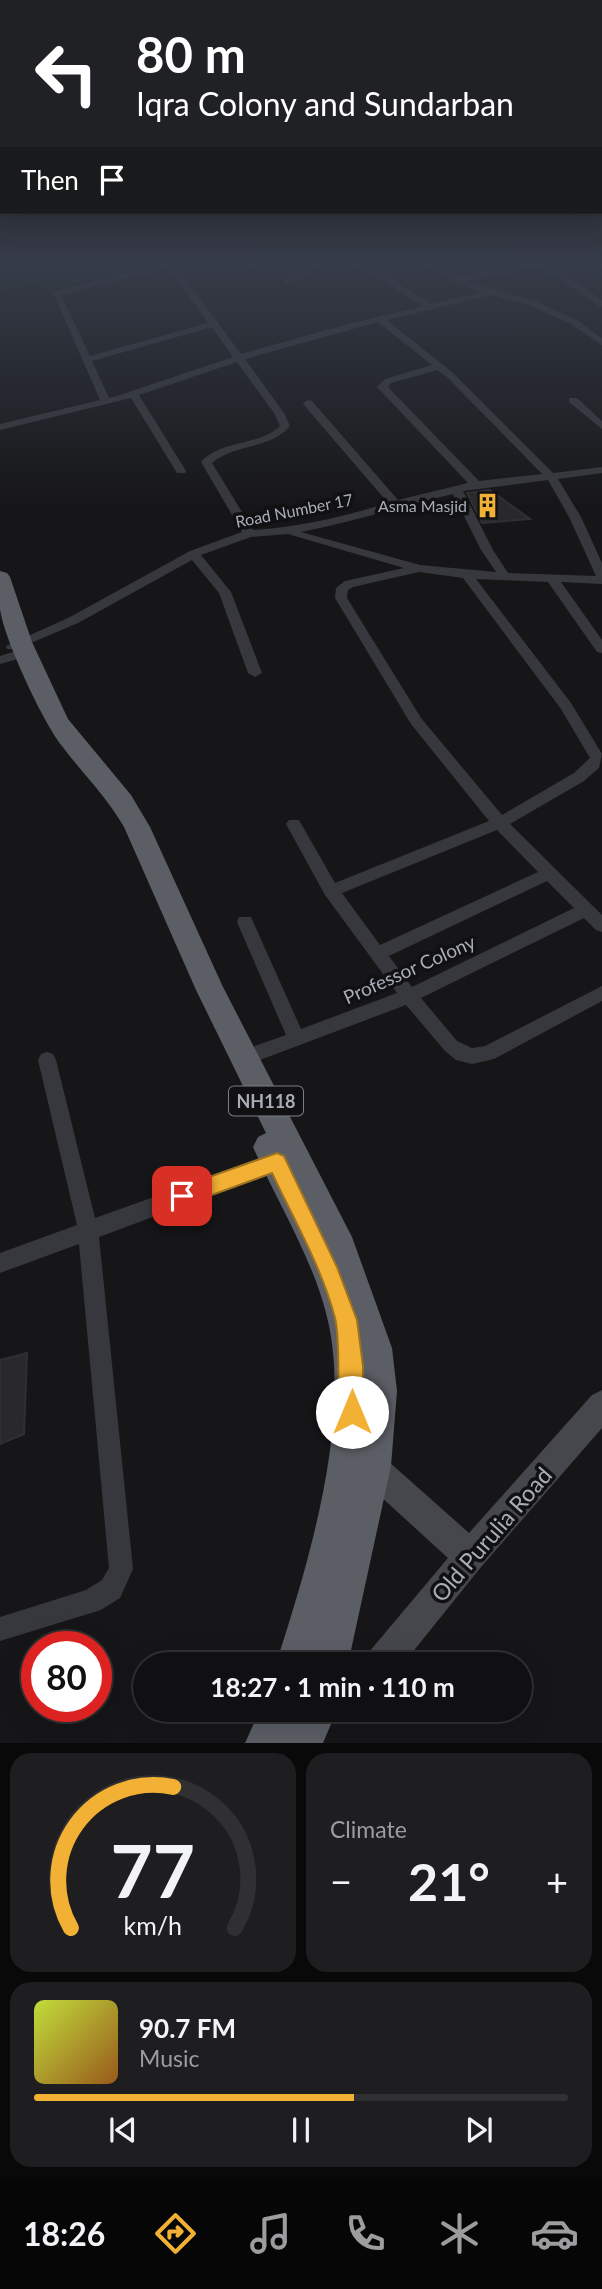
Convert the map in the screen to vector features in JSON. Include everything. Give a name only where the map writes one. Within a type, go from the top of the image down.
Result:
[{"type":"highway","name":"NH118","points":[[0,577],[12,651],[63,730],[122,801],[137,827],[244,1058],[340,1249],[374,1348],[379,1391],[300,1652]]},
{"type":"highway","name":"NH118","points":[[0,611],[12,651],[46,726],[106,799],[121,824],[203,1007],[330,1274],[346,1320],[352,1366],[352,1412],[359,1460],[329,1652]]},
{"type":"main road","name":"Old Purulia Road","points":[[391,1652],[470,1556],[602,1405]]},
{"type":"main road","points":[[359,1460],[470,1556]]},
{"type":"street","points":[[80,344],[106,401]]},
{"type":"street","points":[[87,360],[142,344]]},
{"type":"street","points":[[229,344],[285,426],[276,434],[219,452],[206,462],[249,534]]},
{"type":"street","points":[[0,427],[106,401],[288,344]]},
{"type":"street","points":[[287,531],[419,568],[467,575],[602,578],[575,517],[552,478],[496,420],[412,344]]},
{"type":"street","points":[[439,366],[388,381],[382,387],[476,485]]},
{"type":"street","points":[[133,393],[181,471]]},
{"type":"street","points":[[573,400],[602,426]]},
{"type":"street","points":[[307,403],[395,504]]},
{"type":"street","name":"Road Number 17","points":[[12,651],[194,554],[249,534],[287,531],[345,520],[395,504],[476,485],[602,470]]},
{"type":"street","points":[[456,489],[487,550],[504,576]]},
{"type":"street","points":[[194,554],[225,592],[255,673]]},
{"type":"street","points":[[419,568],[349,584],[342,588],[341,598],[415,720],[548,874],[602,925]]},
{"type":"street","points":[[331,891],[501,822],[579,777],[597,758],[566,706],[467,575]]},
{"type":"street","points":[[551,577],[602,649]]},
{"type":"street","points":[[294,824],[331,891],[409,996],[451,1046],[471,1056],[488,1053],[602,993]]},
{"type":"street","points":[[379,953],[548,874]]},
{"type":"street","name":"Professor Colony","points":[[244,1058],[409,996],[586,910]]},
{"type":"street","points":[[245,922],[296,1038]]},
{"type":"street","points":[[0,1629],[92,1601],[111,1589],[121,1569],[88,1230],[47,1060]]},
{"type":"street","points":[[0,1263],[277,1162]]},
{"type":"building","name":"Asma Masjid","points":[[490,490],[530,519],[482,523],[467,493]]},
{"type":"building","points":[[27,1353],[24,1434],[0,1444],[0,1360]]},
{"type":"place","name":"Asma Masjid","points":[[487,505]]},
{"type":"route","points":[[182,1196],[277,1162],[330,1274],[346,1320],[352,1366],[352,1412]]}]
